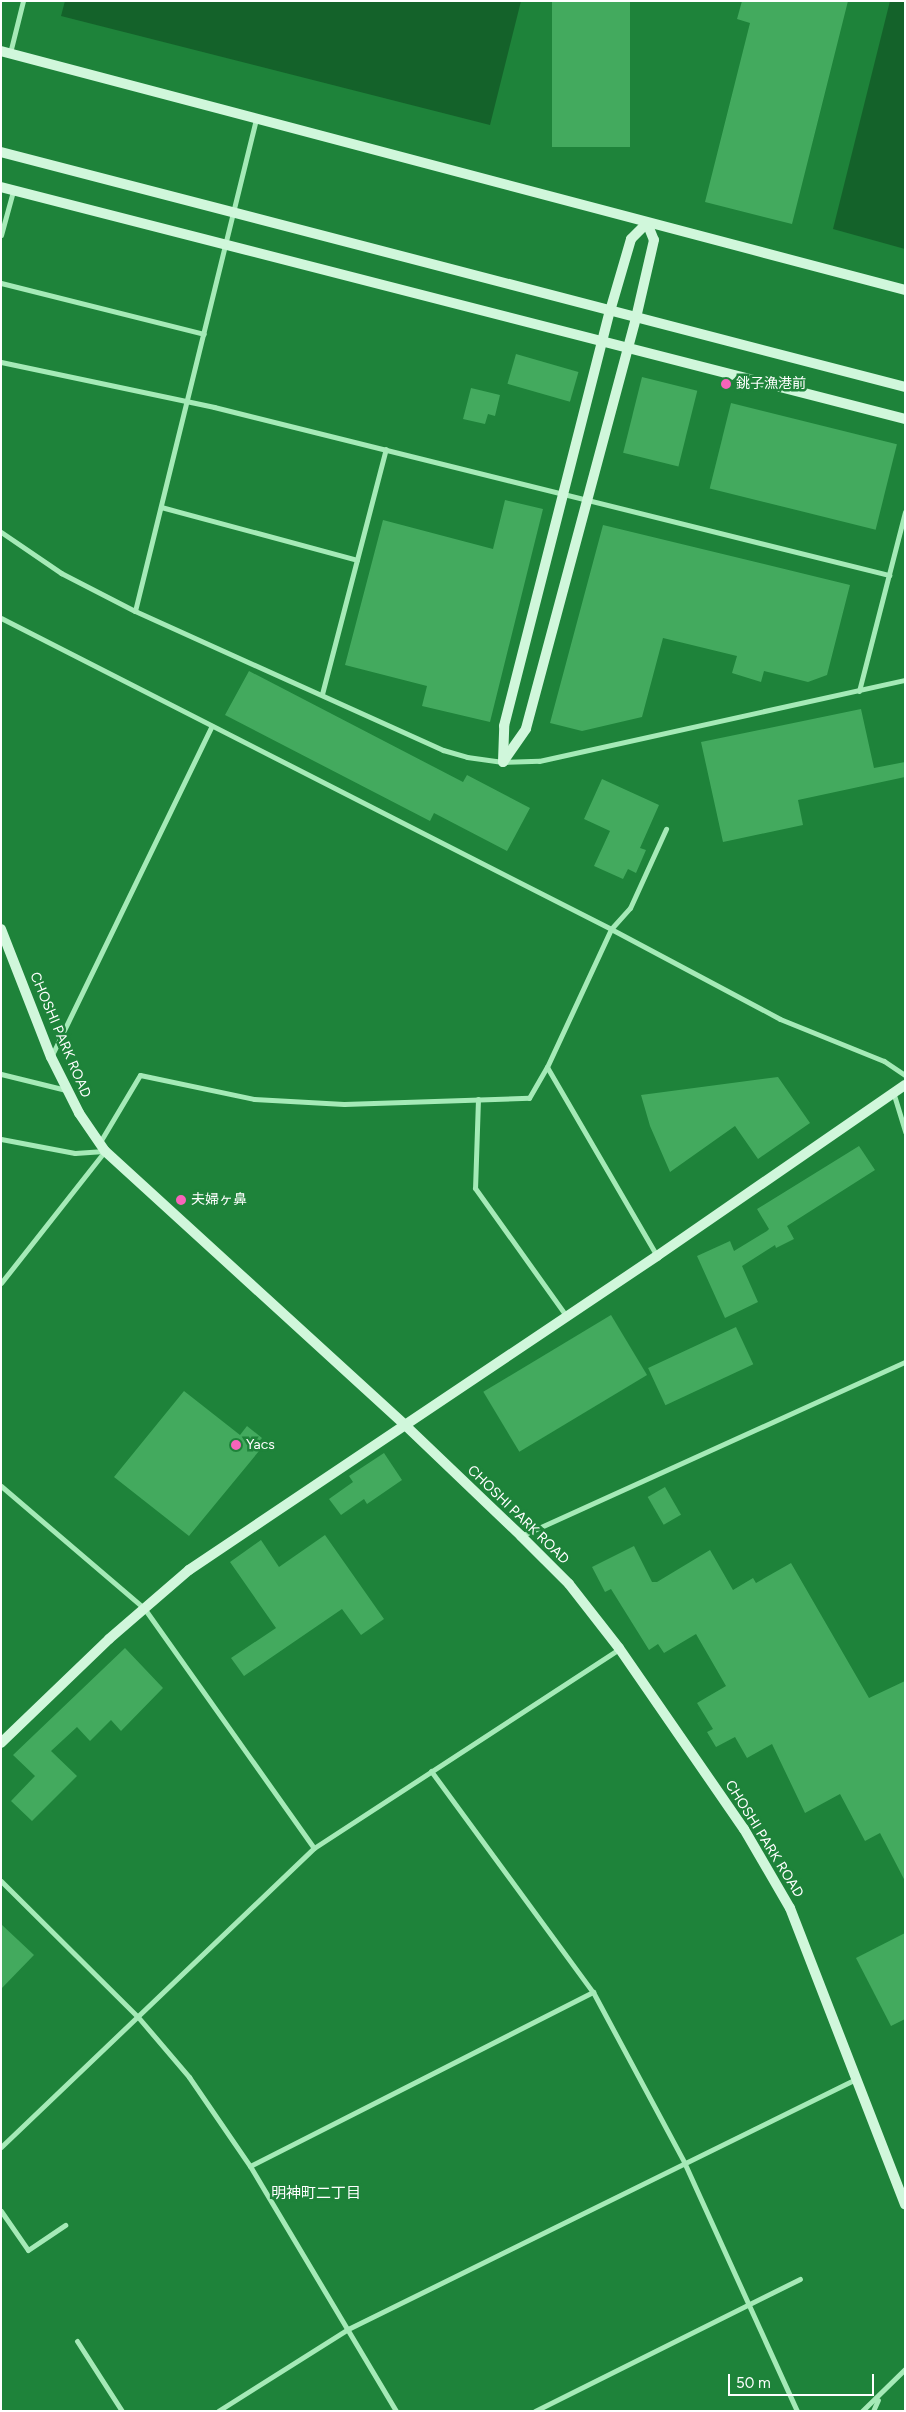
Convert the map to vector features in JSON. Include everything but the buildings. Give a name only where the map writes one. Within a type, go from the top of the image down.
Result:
[{"type":"street","points":[[22,1],[5,52],[905,290]]},
{"type":"street","points":[[135,611],[186,403],[228,245],[233,211],[256,119]]},
{"type":"street","points":[[1,152],[905,387]]},
{"type":"street","points":[[1,187],[628,347],[905,420]]},
{"type":"street","points":[[1,235],[13,191]]},
{"type":"street","points":[[503,762],[504,726],[610,311],[630,239],[647,223]]},
{"type":"street","points":[[503,762],[526,729],[586,499],[636,318],[654,240],[647,223]]},
{"type":"street","points":[[1,283],[204,334]]},
{"type":"street","points":[[1,362],[186,403],[214,407],[888,575]]},
{"type":"street","points":[[322,694],[386,449]]},
{"type":"street","points":[[161,507],[357,560]]},
{"type":"street","points":[[859,691],[905,512]]},
{"type":"street","points":[[1,532],[61,573],[135,611],[443,750],[503,762],[539,761],[905,680]]},
{"type":"street","points":[[1,618],[611,929],[780,1020],[884,1062],[905,1075]]},
{"type":"street","points":[[51,1057],[212,726]]},
{"type":"street","points":[[1,1283],[103,1146],[140,1075],[254,1099],[344,1104],[529,1098],[547,1067],[611,929],[630,908],[666,829]]},
{"type":"street","name":"CHOSHI PARK ROAD","points":[[1,929],[51,1057],[67,1090],[103,1146],[521,1536],[569,1584],[619,1648],[744,1829],[790,1908],[905,2204]]},
{"type":"street","points":[[547,1067],[657,1256]]},
{"type":"street","points":[[1,1074],[67,1090]]},
{"type":"street","points":[[1,1743],[144,1608],[189,1570],[567,1317],[894,1095],[905,1085]]},
{"type":"street","points":[[894,1095],[905,1132]]},
{"type":"street","points":[[478,1099],[475,1188],[567,1317]]},
{"type":"street","points":[[1,1139],[76,1153],[103,1146]]},
{"type":"street","points":[[521,1536],[905,1362]]},
{"type":"street","points":[[1,1486],[144,1608],[314,1848]]},
{"type":"street","points":[[1,2147],[314,1848],[619,1648]]},
{"type":"street","points":[[431,1771],[593,1992],[684,2162],[747,2305],[797,2411]]},
{"type":"street","points":[[1,1881],[138,2017],[188,2077],[250,2166],[396,2411]]},
{"type":"street","points":[[250,2166],[593,1992]]},
{"type":"street","points":[[218,2411],[348,2329],[856,2078]]},
{"type":"street","points":[[1,2211],[28,2250],[65,2225]]},
{"type":"street","points":[[535,2411],[800,2279]]},
{"type":"street","points":[[77,2341],[122,2411]]},
{"type":"street","points":[[862,2411],[880,2397],[905,2369]]},
{"type":"street","points":[[872,2411],[880,2397]]},
{"type":"shaded area","points":[[65,1],[521,1],[490,125],[61,16]]},
{"type":"shaded area","points":[[890,1],[905,1],[905,249],[833,229]]},
{"type":"place","name":"銚子漁港前","points":[[726,384]]},
{"type":"place","name":"夫婦ヶ鼻","points":[[181,1200]]},
{"type":"place","name":"Yacs","points":[[236,1445]]},
{"type":"district","name":"明神町二丁目","points":[[316,2194]]}]
